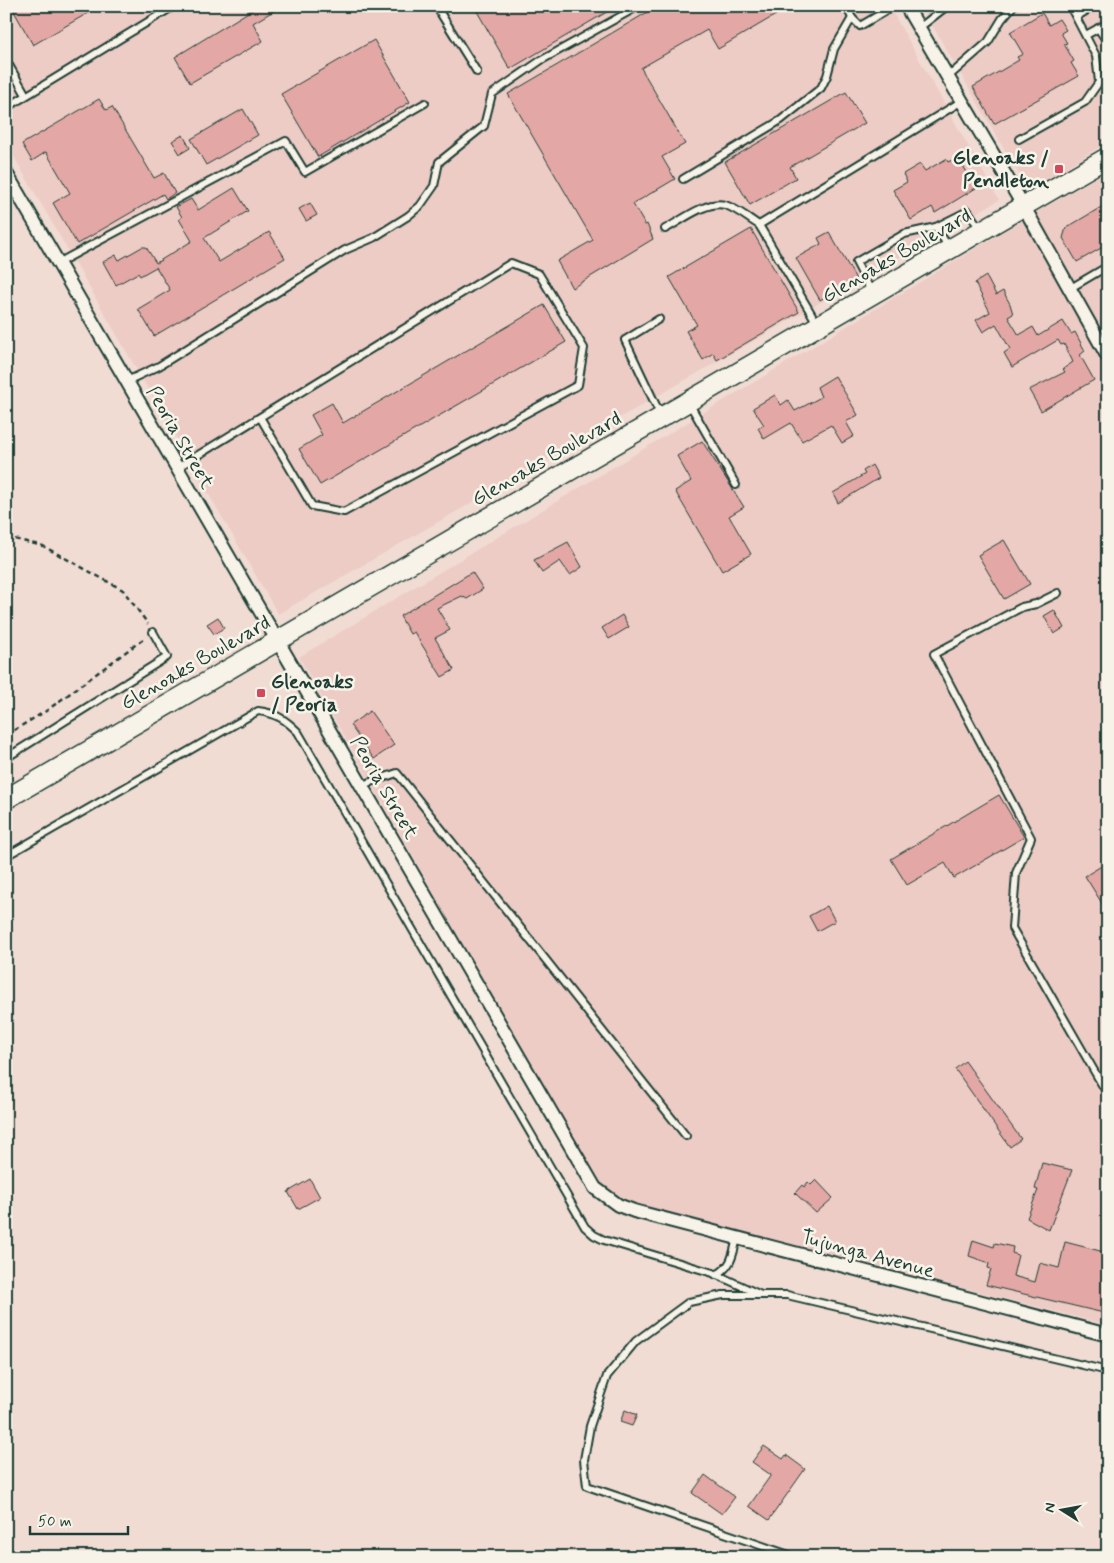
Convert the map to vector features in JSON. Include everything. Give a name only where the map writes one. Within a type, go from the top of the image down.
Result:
[{"type":"main road","name":"Glenoaks Boulevard","points":[[6,799],[1108,157]]},
{"type":"street","points":[[906,6],[1024,207],[1108,357]]},
{"type":"street","name":"Peoria Street","points":[[6,173],[595,1188],[618,1205]]},
{"type":"street","name":"Tujunga Avenue","points":[[618,1205],[1108,1335]]},
{"type":"lane","points":[[6,108],[80,61],[174,6]]},
{"type":"lane","points":[[436,6],[477,72]]},
{"type":"lane","points":[[127,381],[159,366],[345,250],[373,238],[408,216],[420,206],[434,186],[439,162],[484,126],[492,94],[540,61],[639,6]]},
{"type":"lane","points":[[846,6],[852,18],[860,26],[894,6]]},
{"type":"lane","points":[[948,77],[988,42],[1002,19],[1013,6]]},
{"type":"lane","points":[[1019,139],[1085,102],[1099,82],[1096,56],[1070,6]]},
{"type":"lane","points":[[1076,17],[1094,6]]},
{"type":"lane","points":[[919,28],[946,7]]},
{"type":"lane","points":[[683,178],[781,120],[815,94],[827,76],[834,49],[852,18]]},
{"type":"lane","points":[[1086,35],[1108,23]]},
{"type":"lane","points":[[1098,28],[1108,44]]},
{"type":"lane","points":[[6,60],[26,95]]},
{"type":"lane","points":[[759,225],[962,101]]},
{"type":"lane","points":[[58,263],[286,141],[305,172],[425,103]]},
{"type":"lane","points":[[665,229],[711,205],[725,205],[759,225],[818,326]]},
{"type":"lane","points":[[873,294],[856,262],[904,234],[936,227],[968,211],[981,231]]},
{"type":"lane","points":[[936,227],[950,250]]},
{"type":"lane","points":[[177,468],[260,417],[511,264],[539,274],[584,348],[578,385],[344,512],[312,506],[260,417]]},
{"type":"lane","points":[[1069,289],[1108,266]]},
{"type":"lane","points":[[659,319],[625,340],[662,417]]},
{"type":"lane","points":[[688,402],[736,485]]},
{"type":"lane","points":[[1058,593],[1036,604],[1022,607],[934,654],[1030,838],[1016,873],[1012,928],[1108,1095]]},
{"type":"lane","points":[[6,758],[166,657],[153,632]]},
{"type":"lane","points":[[6,856],[258,711],[272,713],[286,721],[298,732],[585,1227],[594,1235],[604,1240],[716,1275],[761,1295]]},
{"type":"lane","points":[[362,785],[397,773],[686,1136]]},
{"type":"lane","points":[[716,1275],[726,1270],[732,1259],[737,1238]]},
{"type":"lane","points":[[795,1557],[587,1486],[584,1460],[590,1426],[607,1376],[636,1342],[689,1302],[723,1295],[787,1295],[1108,1370]]},
{"type":"path","points":[[6,537],[43,546],[123,590],[153,632],[46,711],[6,735]]},
{"type":"shaded area","points":[[6,6],[889,6],[999,200],[278,614],[6,143]]},
{"type":"shaded area","points":[[921,6],[1108,6],[1108,142],[1028,190]]},
{"type":"shaded area","points":[[1108,171],[1108,350],[1031,215]]},
{"type":"shaded area","points":[[1026,218],[1108,363],[1108,1325],[613,1198],[601,1186],[299,657]]},
{"type":"building","points":[[11,6],[100,6],[33,45]]},
{"type":"building","points":[[258,6],[282,6],[253,23],[263,41],[190,83],[175,57]]},
{"type":"building","points":[[474,6],[617,6],[510,69]]},
{"type":"building","points":[[658,6],[791,6],[718,49],[707,30],[641,68],[685,144],[662,157],[675,179],[633,204],[645,225],[647,224],[653,239],[572,288],[557,261],[593,240],[508,94]]},
{"type":"building","points":[[1042,13],[1049,25],[1059,19],[1066,30],[1061,33],[1067,43],[1064,44],[1074,61],[1071,63],[1079,76],[994,124],[973,87],[1019,60],[1017,57],[1023,54],[1010,32]]},
{"type":"building","points":[[374,40],[410,102],[318,157],[281,94]]},
{"type":"building","points":[[846,92],[865,123],[790,167],[796,178],[750,205],[725,162]]},
{"type":"building","points":[[99,99],[106,110],[112,107],[154,178],[164,173],[175,193],[166,199],[163,194],[77,244],[53,203],[70,193],[46,152],[32,161],[22,144]]},
{"type":"building","points":[[243,109],[258,135],[206,165],[191,139]]},
{"type":"building","points":[[183,135],[190,148],[180,154],[172,141]]},
{"type":"building","points":[[958,157],[976,188],[935,213],[932,207],[911,220],[893,190],[907,182],[903,174],[920,164],[925,171],[946,159],[948,162]]},
{"type":"building","points":[[234,188],[248,211],[204,238],[219,262],[269,232],[285,258],[154,336],[138,309],[170,290],[156,267],[140,276],[138,273],[116,285],[103,262],[116,255],[119,260],[142,247],[146,247],[156,263],[192,241],[179,219],[182,217],[176,207],[191,199],[198,210]]},
{"type":"building","points":[[310,203],[317,215],[306,221],[299,209]]},
{"type":"building","points":[[1108,203],[1108,244],[1077,262],[1063,238],[1066,228]]},
{"type":"building","points":[[751,229],[799,312],[717,360],[713,353],[703,360],[686,331],[697,325],[669,277]]},
{"type":"building","points":[[829,232],[856,279],[820,300],[796,258],[821,244],[818,238]]},
{"type":"building","points":[[986,276],[996,295],[1003,291],[1013,314],[1008,317],[1019,335],[1033,327],[1038,336],[1063,321],[1071,334],[1075,332],[1085,351],[1080,355],[1094,380],[1041,411],[1029,390],[1065,372],[1063,369],[1073,362],[1064,344],[1061,345],[1058,340],[1012,367],[1004,353],[1010,349],[996,324],[983,332],[976,320],[990,312],[975,283]]},
{"type":"building","points":[[544,305],[566,342],[320,485],[299,449],[322,435],[311,415],[332,403],[343,423]]},
{"type":"building","points":[[835,376],[858,415],[846,422],[854,436],[842,443],[831,425],[802,441],[791,423],[764,439],[758,428],[764,425],[753,408],[775,395],[781,405],[788,400],[795,411],[821,397],[817,387]]},
{"type":"building","points":[[702,441],[744,507],[729,516],[751,554],[722,571],[675,491],[691,481],[677,456]]},
{"type":"building","points":[[872,465],[879,478],[838,503],[833,493],[865,474],[863,471]]},
{"type":"building","points":[[1004,540],[1030,584],[1004,599],[978,555]]},
{"type":"building","points":[[568,542],[582,567],[570,575],[560,561],[542,573],[534,560]]},
{"type":"building","points":[[472,572],[483,589],[467,599],[462,596],[437,608],[450,630],[435,638],[454,670],[442,677],[414,632],[410,634],[400,616]]},
{"type":"building","points":[[1054,610],[1064,628],[1054,634],[1044,616]]},
{"type":"building","points":[[622,615],[629,627],[609,639],[602,628]]},
{"type":"building","points":[[218,617],[224,628],[214,634],[207,624]]},
{"type":"building","points":[[370,711],[394,745],[374,759],[350,725]]},
{"type":"building","points":[[999,795],[1024,837],[954,878],[945,863],[907,885],[891,859]]},
{"type":"building","points":[[1108,862],[1108,913],[1085,876]]},
{"type":"building","points":[[827,906],[835,921],[817,931],[809,916]]},
{"type":"building","points":[[965,1061],[1021,1139],[1010,1147],[955,1069]]},
{"type":"building","points":[[1042,1163],[1072,1170],[1049,1230],[1027,1218],[1038,1190],[1035,1189]]},
{"type":"building","points":[[310,1179],[320,1197],[298,1209],[288,1192]]},
{"type":"building","points":[[816,1180],[833,1198],[816,1213],[795,1193],[802,1185],[804,1187],[808,1182],[811,1185]]},
{"type":"building","points":[[973,1240],[994,1247],[995,1243],[1013,1247],[1012,1253],[1018,1255],[1013,1276],[1035,1282],[1040,1263],[1059,1268],[1065,1242],[1108,1253],[1108,1314],[986,1285],[991,1269],[988,1268],[989,1263],[969,1256]]},
{"type":"building","points":[[625,1410],[637,1415],[632,1426],[620,1422]]},
{"type":"building","points":[[764,1446],[783,1459],[786,1455],[805,1469],[769,1520],[749,1506],[771,1475],[752,1462]]},
{"type":"building","points":[[705,1475],[735,1497],[722,1514],[692,1493]]},
{"type":"place","name":"Glenoaks / Pendleton","points":[[1059,169]]},
{"type":"place","name":"Glenoaks / Peoria","points":[[261,693]]}]
